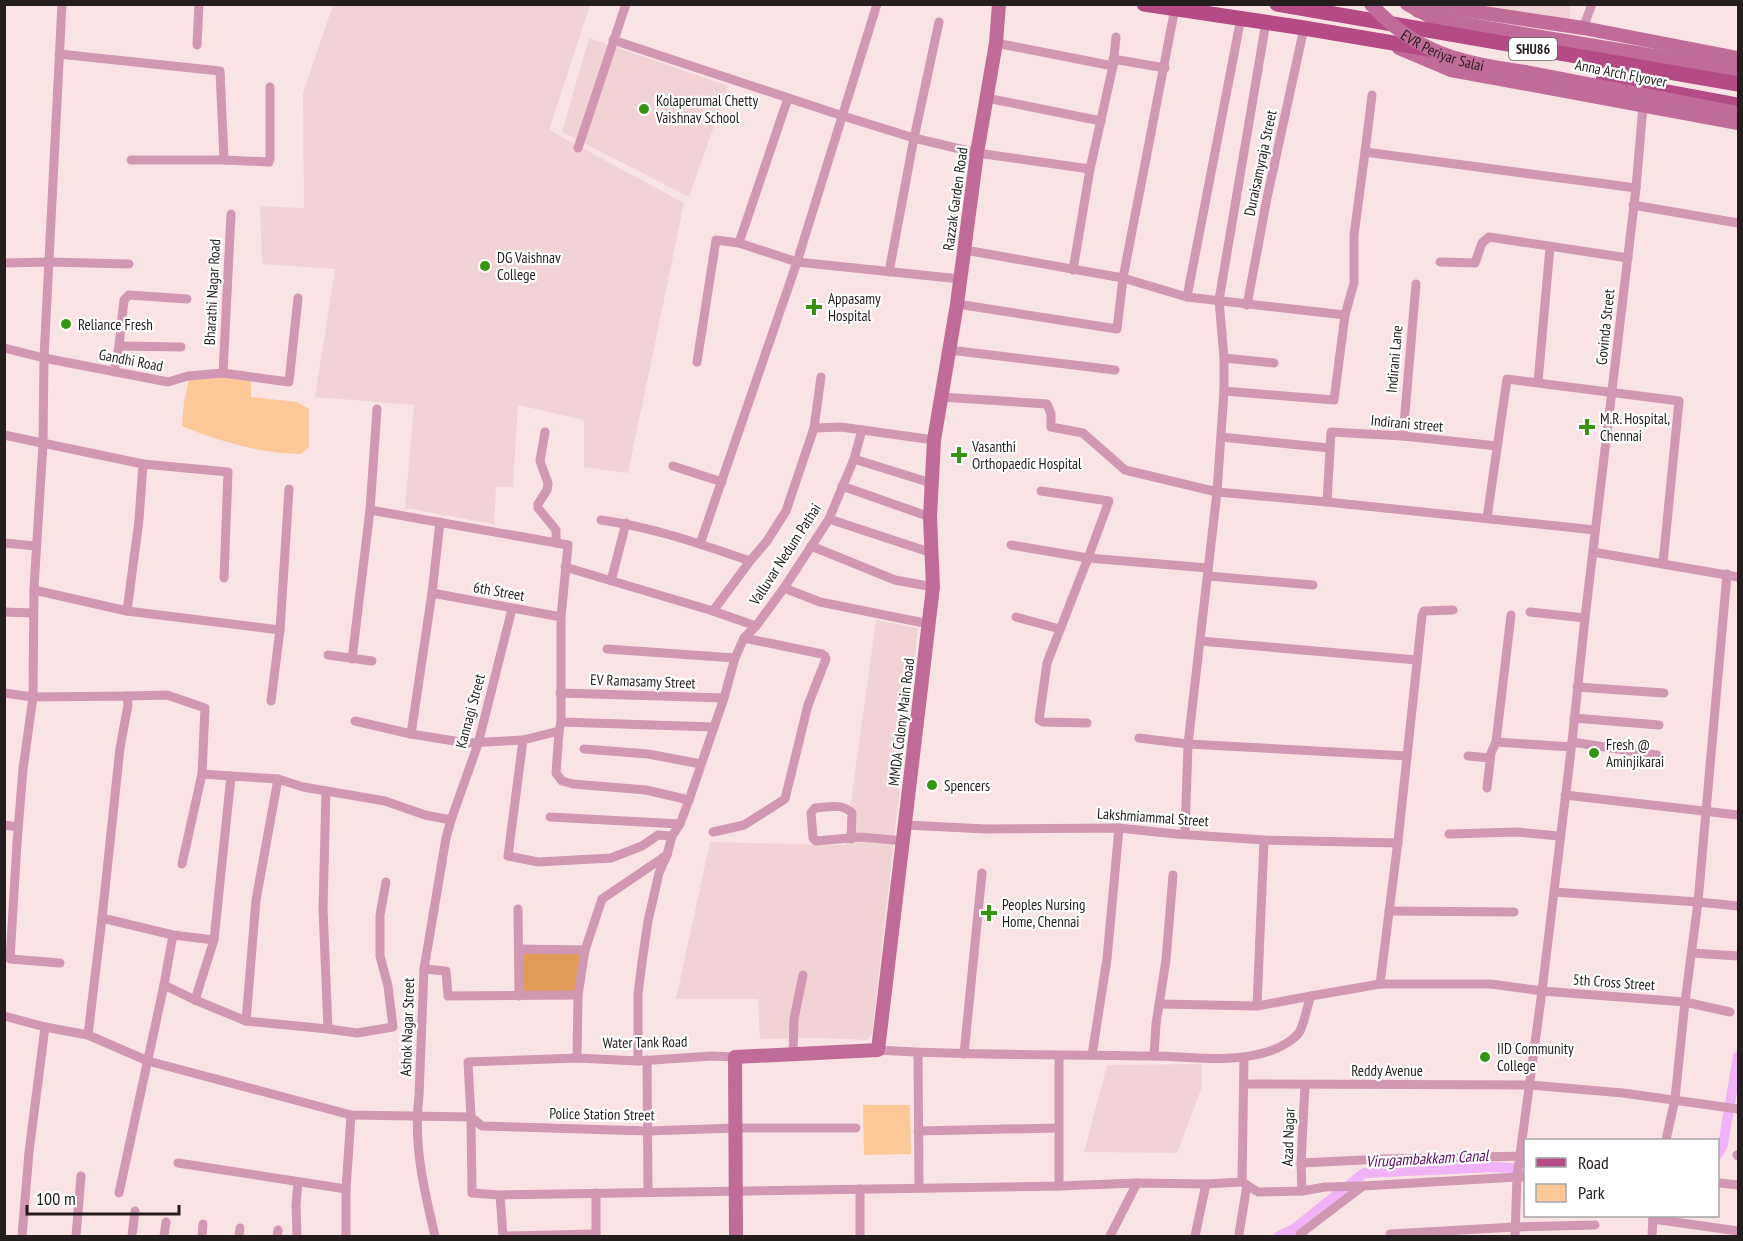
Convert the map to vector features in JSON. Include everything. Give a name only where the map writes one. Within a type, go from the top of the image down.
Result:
[{"type":"main road","name":"Razzak Garden Road","points":[[940,397],[957,304],[996,43],[999,4]]},
{"type":"main road","name":"EVR Periyar Salai","points":[[1144,4],[1381,40],[1738,105]]},
{"type":"main road","name":"EVR Periyar Salai","points":[[1277,4],[1328,8],[1416,28],[1738,84]]},
{"type":"main road","name":"Anna Arch Flyover","points":[[1371,4],[1399,31],[1445,56],[1495,68],[1738,113]]},
{"type":"main road","points":[[1413,8],[1431,5],[1582,28],[1738,58]]},
{"type":"main road","points":[[1304,7],[1304,28]]},
{"type":"main road","points":[[1326,31],[1328,8]]},
{"type":"main road","name":"Anna Arch Flyover","points":[[1413,8],[1441,20],[1738,71]]},
{"type":"main road","points":[[1416,28],[1441,20]]},
{"type":"main road","points":[[1381,40],[1451,70],[1738,123]]},
{"type":"main road","name":"MMDA Colony Main Road","points":[[878,1050],[933,587],[931,483],[940,397]]},
{"type":"main road","name":"Water Tank Road","points":[[735,1057],[878,1050]]},
{"type":"main road","points":[[735,1057],[736,1236]]},
{"type":"street","points":[[60,963],[10,959],[23,769],[33,697],[33,613],[43,444],[44,358],[62,4]]},
{"type":"street","points":[[197,45],[199,4]]},
{"type":"street","points":[[578,148],[626,4]]},
{"type":"street","points":[[700,544],[797,262],[877,4]]},
{"type":"street","points":[[1582,28],[1592,4]]},
{"type":"street","points":[[957,304],[1118,328],[1123,278],[1175,8]]},
{"type":"street","points":[[1187,297],[1241,18]]},
{"type":"street","points":[[889,272],[939,22]]},
{"type":"street","points":[[1185,834],[1188,744],[1217,492],[1224,391],[1224,358],[1219,300],[1266,22]]},
{"type":"street","name":"Duraisamyraja Street","points":[[1247,305],[1267,198],[1304,28]]},
{"type":"street","points":[[1073,270],[1116,37]]},
{"type":"street","points":[[613,40],[914,138],[978,153],[1090,170]]},
{"type":"street","points":[[996,43],[1165,68]]},
{"type":"street","points":[[59,54],[220,72],[224,159]]},
{"type":"street","points":[[131,160],[224,159],[267,163],[270,161],[270,87]]},
{"type":"street","points":[[1224,391],[1334,400],[1345,315],[1354,284],[1354,235],[1372,95]]},
{"type":"street","points":[[738,243],[788,98]]},
{"type":"street","points":[[987,98],[1101,121]]},
{"type":"street","name":"Govinda Street","points":[[1525,1139],[1628,258],[1643,106]]},
{"type":"street","points":[[1365,152],[1636,188]]},
{"type":"street","points":[[1633,205],[1738,223]]},
{"type":"street","name":"Bharathi Nagar Road","points":[[223,373],[231,214]]},
{"type":"street","points":[[1440,262],[1475,263],[1482,243],[1490,237],[1628,258]]},
{"type":"street","points":[[697,362],[716,240],[738,243],[797,262],[960,279]]},
{"type":"street","points":[[1538,382],[1550,247]]},
{"type":"street","points":[[965,250],[1123,278],[1187,297],[1345,315]]},
{"type":"street","points":[[4,263],[129,264]]},
{"type":"street","name":"Indirani Lane","points":[[1403,436],[1416,284]]},
{"type":"street","points":[[114,372],[124,300],[129,295],[187,299]]},
{"type":"street","name":"Gandhi Road","points":[[4,348],[168,382],[188,376],[223,373],[289,382],[298,298]]},
{"type":"street","points":[[119,346],[181,348]]},
{"type":"street","points":[[949,350],[1116,370]]},
{"type":"street","points":[[1224,358],[1274,363]]},
{"type":"street","points":[[713,611],[767,541],[786,511],[814,428],[820,377]]},
{"type":"street","points":[[1486,518],[1507,379],[1679,401],[1663,563]]},
{"type":"street","points":[[940,397],[1047,404],[1051,414],[1051,428],[1083,433],[1125,470],[1217,492],[1595,530]]},
{"type":"street","points":[[352,659],[370,510],[377,409]]},
{"type":"street","points":[[814,428],[841,427],[934,440]]},
{"type":"street","name":"Valluvar Nedum Pathai","points":[[744,638],[756,626],[784,588],[829,519],[854,459],[862,430]]},
{"type":"street","points":[[545,432],[540,461],[548,483],[548,490],[538,504],[538,508],[556,530],[556,543]]},
{"type":"street","name":"Indirani street","points":[[1329,448],[1331,432],[1403,436],[1497,446]]},
{"type":"street","points":[[4,435],[142,464],[228,472],[224,578]]},
{"type":"street","points":[[1221,437],[1329,448],[1327,502]]},
{"type":"street","points":[[854,459],[931,483]]},
{"type":"street","points":[[127,611],[139,520],[142,464]]},
{"type":"street","points":[[673,466],[722,482]]},
{"type":"street","points":[[842,486],[930,517]]},
{"type":"street","points":[[272,701],[280,630],[289,489]]},
{"type":"street","points":[[1041,491],[1109,501],[1047,663],[1039,720],[1087,723]]},
{"type":"street","points":[[370,510],[568,545],[561,617],[560,726],[556,773],[562,781],[573,784],[646,790],[689,800]]},
{"type":"street","points":[[601,519],[626,523],[750,561]]},
{"type":"street","points":[[829,519],[932,553]]},
{"type":"street","points":[[411,734],[440,522]]},
{"type":"street","points":[[611,580],[626,523]]},
{"type":"street","points":[[4,543],[36,546]]},
{"type":"street","points":[[1011,545],[1088,558],[1313,585]]},
{"type":"street","points":[[811,546],[896,580],[933,587]]},
{"type":"street","points":[[1593,552],[1738,577]]},
{"type":"street","points":[[565,567],[756,626]]},
{"type":"street","points":[[1666,1139],[1675,1099],[1698,902],[1727,574]]},
{"type":"street","points":[[784,588],[820,602],[928,624]]},
{"type":"street","points":[[34,590],[127,611],[280,630]]},
{"type":"street","name":"6th Street","points":[[432,593],[561,617]]},
{"type":"street","name":"Kannagi Street","points":[[451,820],[478,744],[512,609]]},
{"type":"street","points":[[1380,984],[1398,843],[1422,616],[1424,611],[1453,610]]},
{"type":"street","points":[[4,612],[33,613]]},
{"type":"street","points":[[1530,612],[1585,618]]},
{"type":"street","points":[[1487,788],[1490,758],[1496,742],[1511,615]]},
{"type":"street","points":[[1016,617],[1060,629]]},
{"type":"street","points":[[648,1192],[648,1131],[638,994],[648,921],[659,873],[672,836],[680,824],[689,800],[724,698],[735,658],[744,638],[822,654],[826,659],[808,705],[785,799],[744,825],[713,832]]},
{"type":"street","points":[[1200,642],[1417,660]]},
{"type":"street","points":[[608,649],[735,658]]},
{"type":"street","points":[[328,655],[372,661]]},
{"type":"street","points":[[1577,687],[1664,693]]},
{"type":"street","points":[[4,693],[33,697],[167,695],[205,708],[202,774],[182,864]]},
{"type":"street","name":"EV Ramasamy Street","points":[[561,693],[724,698]]},
{"type":"street","points":[[88,1035],[120,748],[128,705],[127,696]]},
{"type":"street","points":[[1574,718],[1659,725]]},
{"type":"street","points":[[355,721],[411,734],[478,744],[523,740],[560,726],[713,727]]},
{"type":"street","points":[[1139,738],[1188,744],[1407,756]]},
{"type":"street","points":[[523,740],[508,855],[538,862],[611,858],[642,846],[658,835],[672,836]]},
{"type":"street","points":[[1496,742],[1571,744],[1657,755]]},
{"type":"street","points":[[584,749],[648,754],[701,764]]},
{"type":"street","points":[[1468,756],[1490,758]]},
{"type":"street","points":[[202,774],[278,779],[303,787],[385,801],[425,815],[451,820]]},
{"type":"street","points":[[195,1000],[213,940],[231,776]]},
{"type":"street","points":[[246,1021],[256,900],[278,779]]},
{"type":"street","points":[[326,791],[322,908],[328,1029]]},
{"type":"street","points":[[1565,795],[1738,815]]},
{"type":"street","points":[[852,839],[852,813],[846,807],[815,808],[811,813],[813,838],[816,841],[852,839],[861,837],[904,841]]},
{"type":"street","points":[[550,817],[680,824]]},
{"type":"street","name":"Ashok Nagar Street","points":[[435,1236],[420,1171],[417,1116],[424,969],[451,820]]},
{"type":"street","points":[[4,825],[18,827]]},
{"type":"street","name":"Lakshmiammal Street","points":[[906,825],[986,829],[1119,828],[1264,840],[1398,843]]},
{"type":"street","points":[[1092,1055],[1107,959],[1119,828]]},
{"type":"street","points":[[1449,834],[1517,832],[1559,836]]},
{"type":"street","points":[[1257,1006],[1264,840]]},
{"type":"street","points":[[577,1058],[578,995],[585,950],[603,899],[667,855]]},
{"type":"street","points":[[964,1054],[982,873]]},
{"type":"street","points":[[1154,1056],[1173,875]]},
{"type":"street","points":[[164,985],[246,1021],[357,1033],[393,1027],[388,986],[380,956],[381,915],[386,882]]},
{"type":"street","points":[[1554,892],[1738,906]]},
{"type":"street","points":[[518,909],[519,996]]},
{"type":"street","points":[[1389,911],[1514,912]]},
{"type":"street","points":[[102,918],[173,935],[213,940]]},
{"type":"street","points":[[119,1193],[173,935]]},
{"type":"street","points":[[519,949],[585,950]]},
{"type":"street","points":[[1692,953],[1738,956]]},
{"type":"street","points":[[424,969],[446,971],[448,996],[578,995]]},
{"type":"street","points":[[793,1054],[794,1019],[803,975]]},
{"type":"street","name":"5th Cross Street","points":[[1160,1004],[1257,1006],[1380,984],[1491,984],[1542,991],[1685,1002],[1730,1012]]},
{"type":"street","points":[[878,1050],[1059,1056],[1221,1059],[1244,1057],[1270,1051],[1300,1032],[1311,996]]},
{"type":"street","name":"Police Station Street","points":[[4,1016],[88,1035],[148,1061],[351,1115],[471,1117],[482,1126],[648,1131],[856,1128]]},
{"type":"street","points":[[22,1236],[29,1152],[45,1027]]},
{"type":"street","points":[[918,1053],[919,1188]]},
{"type":"street","points":[[1059,1056],[1059,1186]]},
{"type":"street","name":"Water Tank Road","points":[[471,1117],[468,1062],[577,1058],[642,1060],[735,1057]]},
{"type":"street","points":[[1239,1234],[1245,1183],[1244,1057]]},
{"type":"street","name":"Reddy Avenue","points":[[1244,1084],[1530,1085],[1675,1099],[1738,1109]]},
{"type":"street","name":"Azad Nagar","points":[[1302,1191],[1305,1085]]},
{"type":"street","points":[[346,1236],[346,1189],[351,1115]]},
{"type":"street","points":[[471,1117],[472,1193],[500,1195],[1137,1183],[1245,1183],[1258,1192],[1521,1177]]},
{"type":"street","points":[[918,1131],[1058,1128]]},
{"type":"street","points":[[1301,1163],[1394,1158],[1523,1156]]},
{"type":"street","name":"Govinda Street","points":[[1515,1232],[1523,1156]]},
{"type":"street","points":[[178,1163],[346,1189]]},
{"type":"street","points":[[76,1236],[81,1176]]},
{"type":"street","points":[[297,1236],[298,1182]]},
{"type":"street","points":[[1110,1236],[1137,1183]]},
{"type":"street","points":[[1720,1183],[1738,1185]]},
{"type":"street","points":[[1195,1236],[1206,1184]]},
{"type":"street","points":[[1300,1236],[1362,1186]]},
{"type":"street","points":[[860,1189],[860,1236]]},
{"type":"street","points":[[500,1195],[503,1236],[596,1235],[596,1193]]},
{"type":"street","points":[[132,1236],[135,1211]]},
{"type":"street","points":[[1652,1236],[1653,1217],[1738,1231]]},
{"type":"street","points":[[164,1236],[166,1222]]},
{"type":"street","points":[[202,1236],[203,1224]]},
{"type":"street","points":[[1389,1234],[1515,1232],[1595,1225]]},
{"type":"shaded area","name":"DG Vaishnav College","points":[[333,5],[590,5],[549,130],[684,203],[628,473],[584,467],[584,420],[518,405],[513,487],[496,487],[494,524],[405,508],[414,405],[315,397],[335,269],[262,264],[260,206],[304,208],[303,93]]},
{"type":"shaded area","points":[[1455,5],[1571,5],[1569,23]]},
{"type":"shaded area","name":"Kolaperumal Chetty Vaishnav School","points":[[589,38],[728,86],[689,197],[562,132]]},
{"type":"shaded area","points":[[876,620],[918,628],[872,1034],[867,1040],[760,1039],[758,999],[676,999],[710,842],[845,845]]},
{"type":"shaded area","points":[[520,950],[582,952],[576,994],[520,994]]},
{"type":"shaded area","points":[[1202,1064],[1202,1087],[1177,1153],[1084,1152],[1107,1065]]},
{"type":"green space","points":[[223,376],[251,381],[251,397],[297,402],[309,409],[309,447],[301,454],[271,452],[211,437],[182,426],[189,380]]},
{"type":"green space","points":[[863,1105],[910,1105],[911,1154],[864,1155]]},
{"type":"waterway","name":"Virugambakkam Canal","points":[[1719,1152],[1723,1145],[1738,1056]]},
{"type":"waterway","name":"Virugambakkam Canal","points":[[1279,1236],[1294,1229],[1364,1173],[1495,1167],[1524,1169]]},
{"type":"place","name":"Kolaperumal Chetty Vaishnav School","points":[[644,109]]},
{"type":"place","name":"DG Vaishnav College","points":[[485,266]]},
{"type":"place","name":"Appasamy Hospital","points":[[814,307]]},
{"type":"place","name":"Reliance Fresh","points":[[66,324]]},
{"type":"place","name":"M.R. Hospital, Chennai","points":[[1587,427]]},
{"type":"place","name":"Vasanthi Orthopaedic Hospital","points":[[959,455]]},
{"type":"place","name":"Fresh @ Aminjikarai","points":[[1594,753]]},
{"type":"place","name":"Spencers","points":[[932,785]]},
{"type":"place","name":"Peoples Nursing Home, Chennai","points":[[989,913]]},
{"type":"place","name":"IID Community College","points":[[1485,1057]]}]
